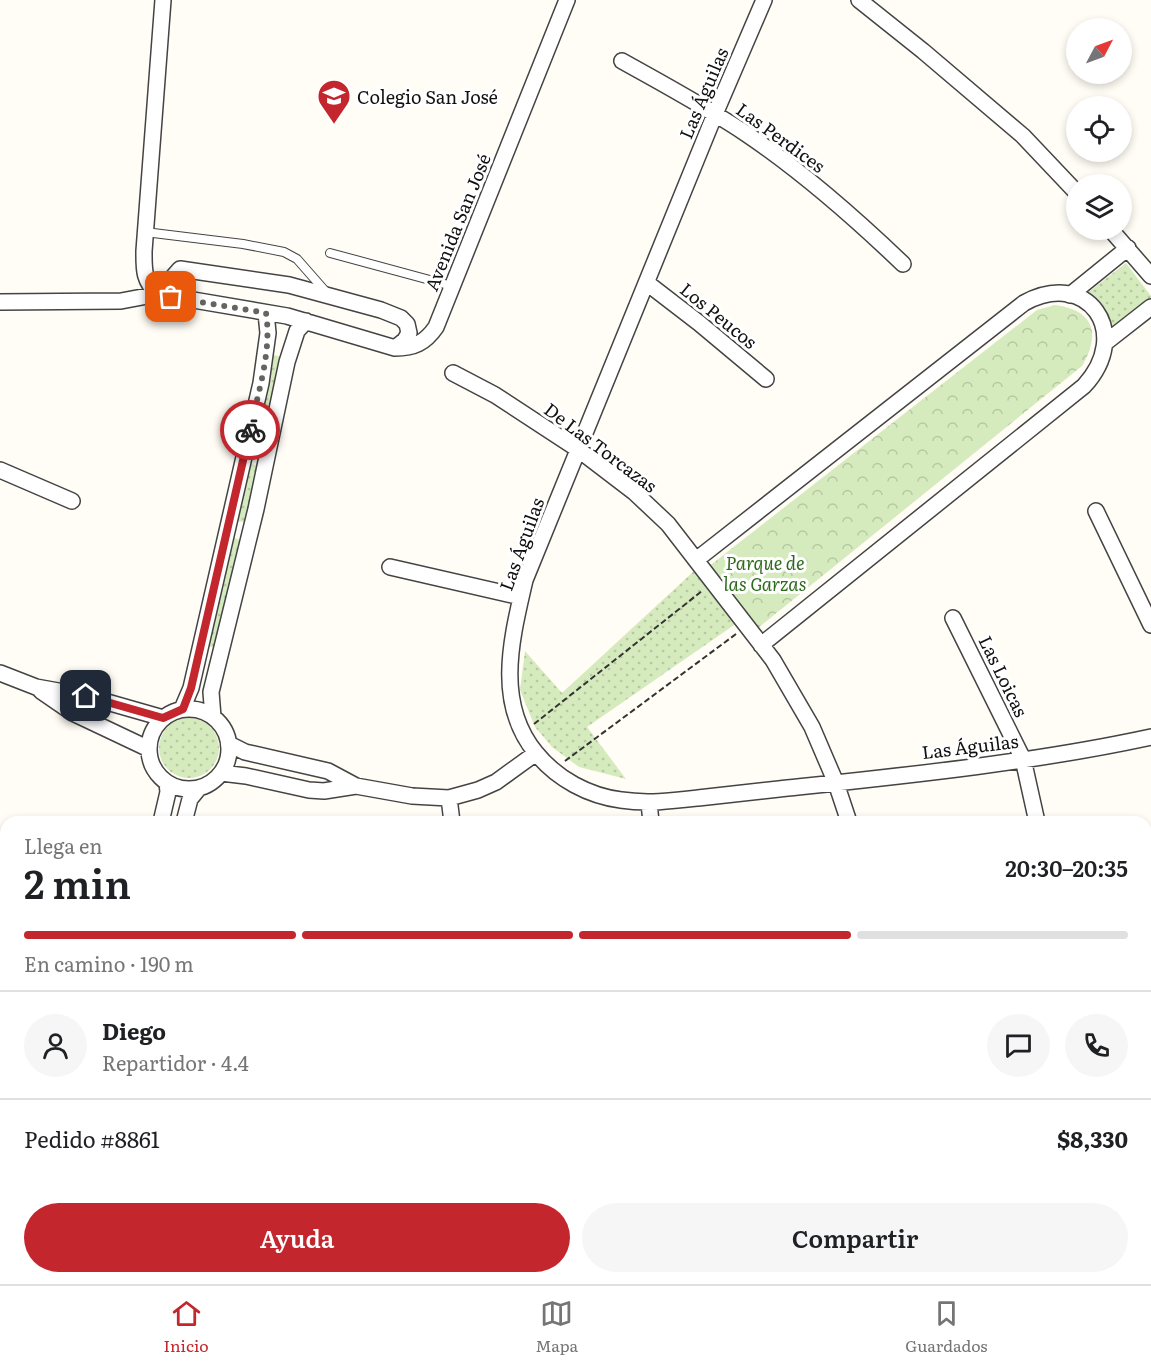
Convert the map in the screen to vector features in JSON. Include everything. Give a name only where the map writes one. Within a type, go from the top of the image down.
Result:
[{"type":"street","points":[[158,294],[148,285],[144,272],[163,0]]},
{"type":"street","name":"Avenida San José","points":[[395,348],[415,346],[428,337],[436,327],[567,0]]},
{"type":"street","name":"Las Águilas","points":[[764,0],[525,579],[510,652],[509,674],[512,703],[523,733],[536,753],[569,782],[594,794],[616,800],[649,803],[836,783],[1023,759],[1151,737]]},
{"type":"street","points":[[859,0],[1023,136],[1066,181]]},
{"type":"street","name":"Las Perdices","points":[[622,61],[749,136],[804,177],[903,264]]},
{"type":"street","points":[[1120,240],[1150,273]]},
{"type":"street","points":[[1070,295],[1128,248]]},
{"type":"street","points":[[0,302],[121,301],[158,294],[306,321],[390,348],[395,348],[405,340],[409,333],[407,324],[401,318],[381,310],[276,283],[180,269],[158,294]]},
{"type":"street","name":"Los Peucos","points":[[647,283],[766,379]]},
{"type":"street","points":[[696,560],[1024,303],[1048,294],[1070,295],[1083,300],[1099,316],[1105,330],[1105,343],[1099,367],[1078,392],[761,645]]},
{"type":"street","points":[[1105,343],[1151,307]]},
{"type":"street","points":[[183,709],[191,688],[261,383],[268,333],[266,313]]},
{"type":"street","points":[[213,717],[211,692],[256,509],[287,362],[297,332],[306,321]]},
{"type":"street","name":"De Las Torcazas","points":[[453,373],[495,395],[579,450],[634,492],[668,524],[773,660],[813,728],[847,816]]},
{"type":"street","points":[[0,470],[72,501]]},
{"type":"street","points":[[1096,511],[1151,625]]},
{"type":"street","points":[[390,567],[521,597]]},
{"type":"street","name":"Las Loicas","points":[[953,618],[1023,759],[1036,816]]},
{"type":"street","points":[[0,673],[36,687],[86,696],[163,718]]},
{"type":"street","points":[[36,687],[73,713],[148,749]]},
{"type":"street","points":[[183,709],[198,710],[213,717],[224,729],[229,744],[227,762],[221,773],[209,784],[199,788],[185,789],[167,783],[152,766],[148,749],[152,732],[163,718],[183,709]]},
{"type":"street","points":[[229,744],[245,752],[328,771],[356,786],[411,796],[449,798],[470,793],[496,782],[536,753]]},
{"type":"street","points":[[221,773],[309,790],[324,791],[356,786]]},
{"type":"street","points":[[163,816],[168,795],[167,783]]},
{"type":"street","points":[[186,816],[190,799],[199,788]]},
{"type":"street","points":[[449,798],[451,816]]},
{"type":"street","points":[[649,803],[650,816]]},
{"type":"lane","points":[[146,232],[243,244],[284,252],[297,258],[329,296]]},
{"type":"lane","points":[[330,253],[452,286]]},
{"type":"path","points":[[523,733],[713,582]]},
{"type":"path","points":[[553,770],[747,626]]},
{"type":"green space","points":[[1126,263],[1151,296],[1151,304],[1115,331],[1086,294]]},
{"type":"green space","name":"Parque de las Garzas","points":[[1055,305],[1078,312],[1086,318],[1090,325],[1091,344],[1082,366],[758,628],[708,567],[1037,310]]},
{"type":"green space","points":[[274,355],[282,357],[262,445],[256,444]]},
{"type":"green space","points":[[251,464],[258,466],[244,522],[237,521]]},
{"type":"green space","points":[[234,538],[240,540],[216,648],[207,646]]},
{"type":"green space","points":[[694,571],[737,623],[587,727],[626,779],[579,767],[552,747],[535,727],[520,690],[525,651],[562,693]]},
{"type":"green space","points":[[183,718],[195,718],[211,726],[217,736],[219,748],[217,760],[211,770],[195,778],[183,778],[167,770],[159,754],[159,742],[167,726]]},
{"type":"way so far","points":[[171,297],[266,313],[268,323],[266,357],[250,430]]},
{"type":"place","name":"Colegio San José","points":[[334,125]]},
{"type":"route","points":[[86,696],[163,718],[183,709],[191,688],[250,430]]}]
